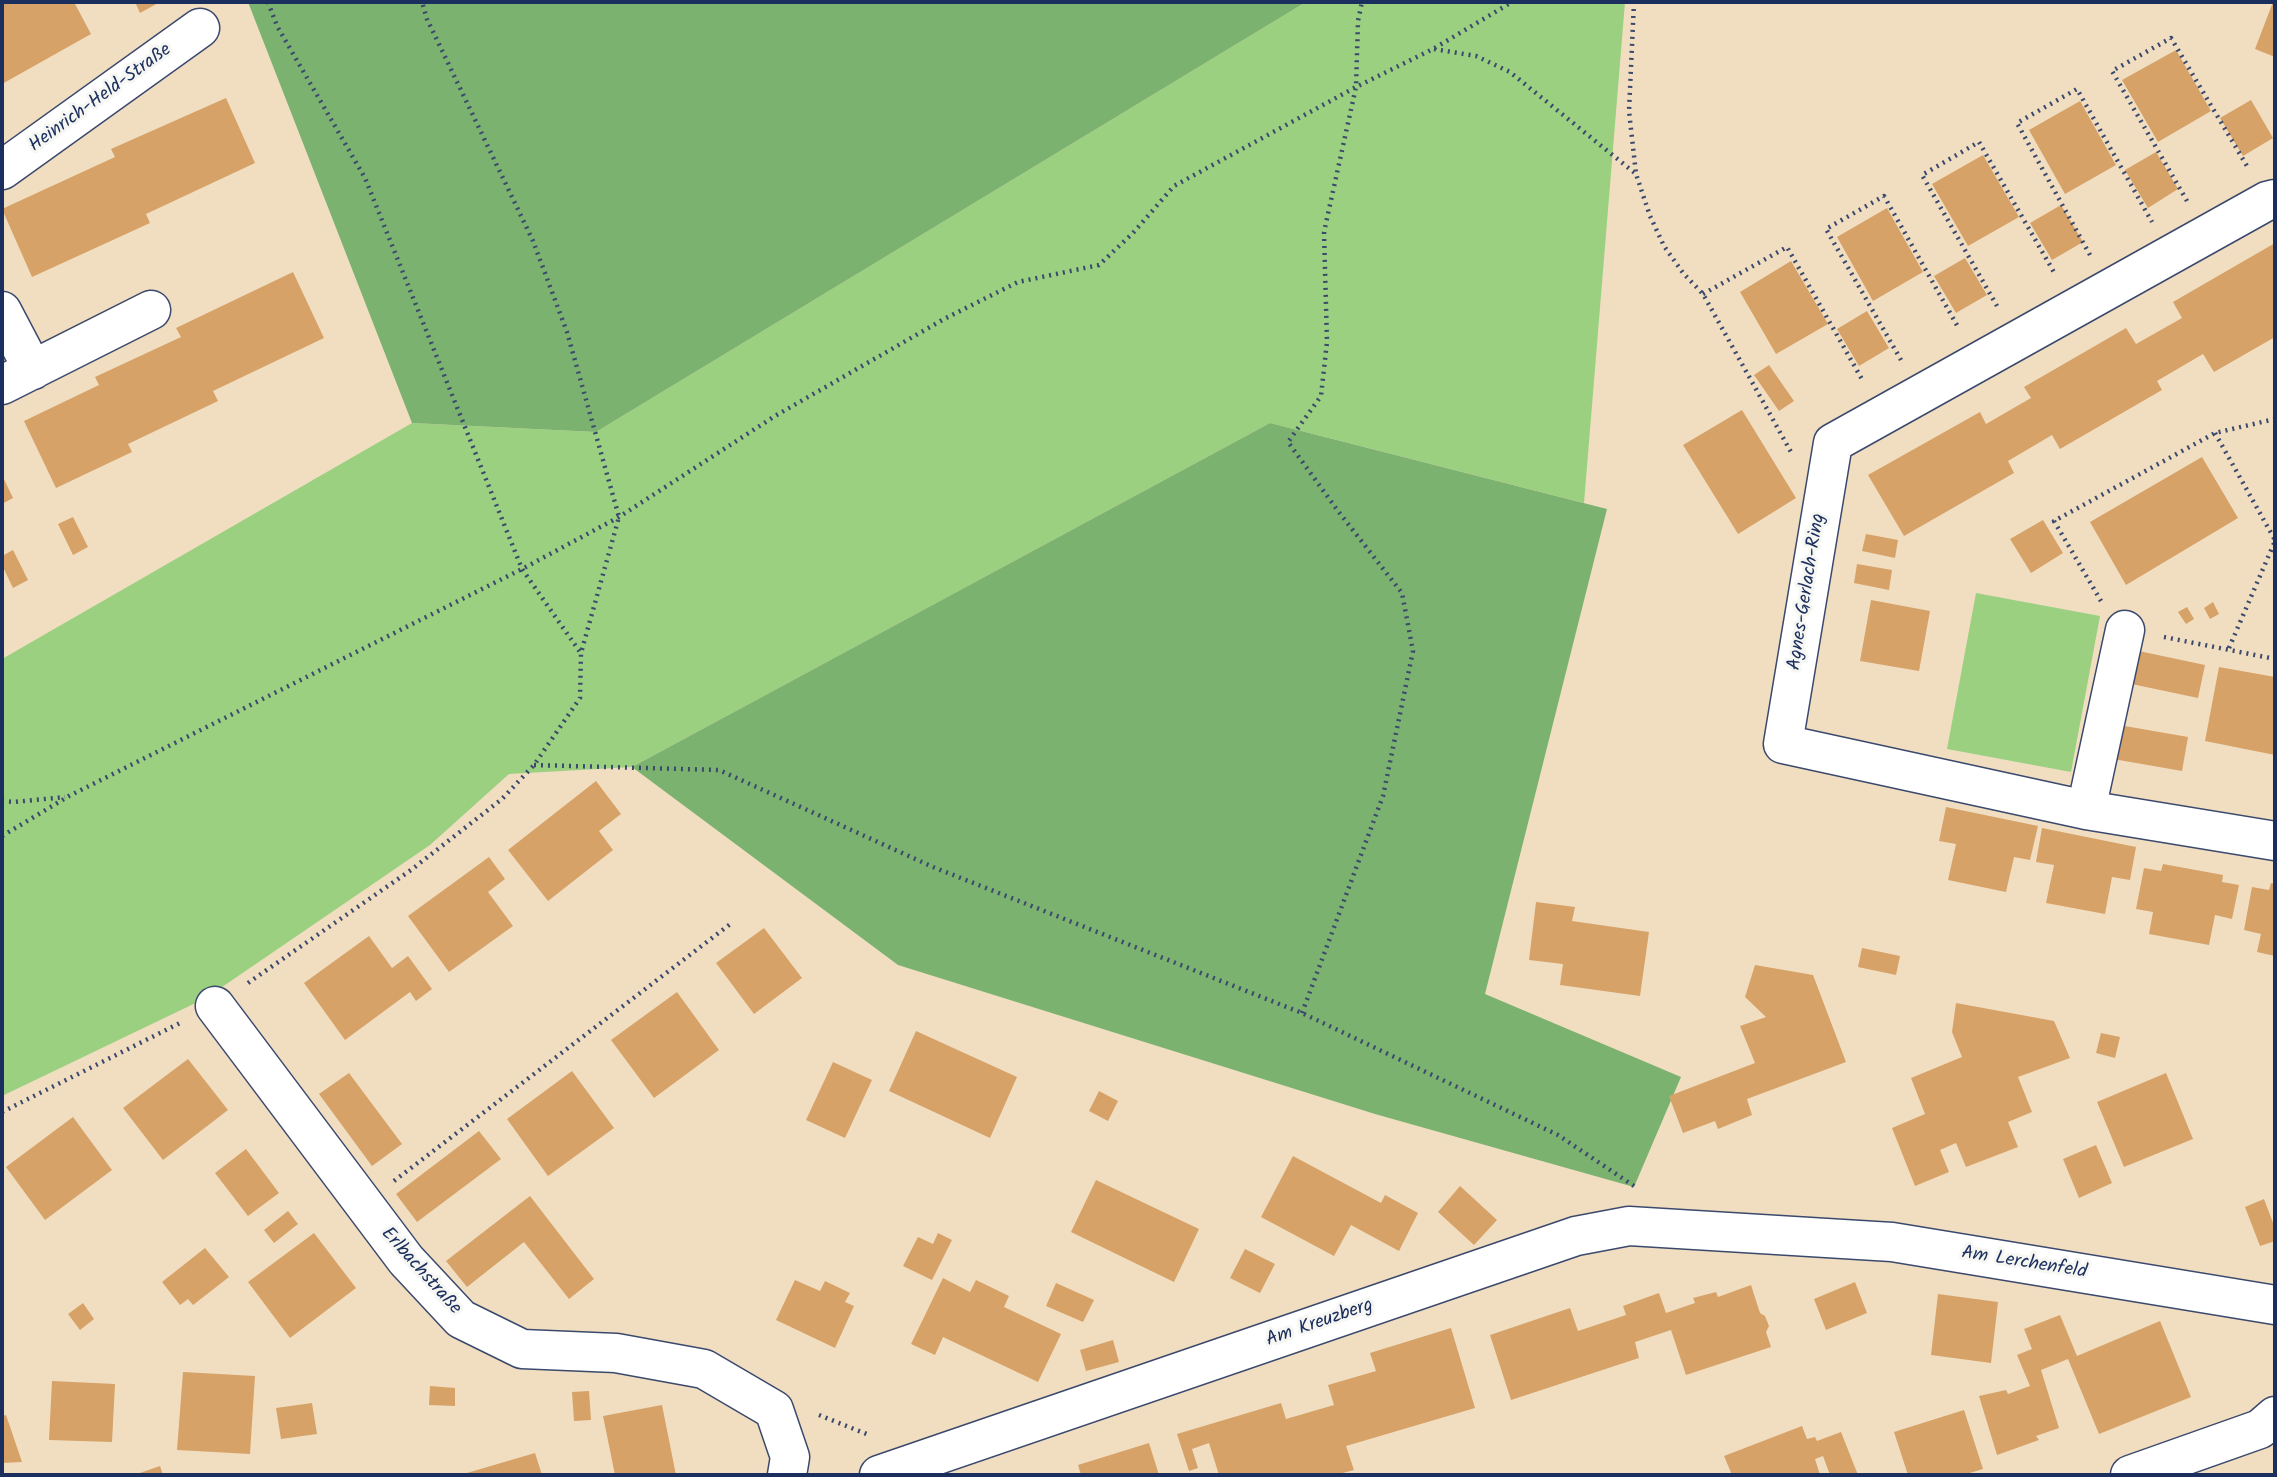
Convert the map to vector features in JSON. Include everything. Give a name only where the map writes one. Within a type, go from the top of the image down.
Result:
[{"type":"street","name":"Heinrich-Held-Straße","points":[[2,170],[200,28]]},
{"type":"street","name":"Agnes-Gerlach-Ring","points":[[2271,200],[1833,443],[1783,744],[2086,810],[2275,841]]},
{"type":"street","points":[[2,311],[17,378],[151,310]]},
{"type":"street","points":[[2086,810],[2125,630]]},
{"type":"street","name":"Erlbachstraße","points":[[215,1006],[362,1205],[406,1260],[461,1319],[522,1349],[615,1353],[704,1369],[774,1410],[790,1457],[787,1475]]},
{"type":"street","name":"Am Kreuzberg","points":[[879,1475],[1576,1236],[1629,1226],[1771,1236]]},
{"type":"street","name":"Am Lerchenfeld","points":[[1771,1236],[1892,1242],[2275,1305]]},
{"type":"street","points":[[2130,1475],[2260,1429],[2275,1416]]},
{"type":"path","points":[[268,2],[277,26],[365,178],[522,569],[581,653]]},
{"type":"path","points":[[2,1112],[215,1006],[411,870],[502,800],[534,765],[580,698],[581,653],[619,517],[567,332],[533,241],[426,19],[422,2]]},
{"type":"path","points":[[1302,1013],[1384,796],[1413,651],[1402,593],[1288,442],[1321,396],[1327,342],[1324,232],[1356,87],[1358,21],[1362,2]]},
{"type":"path","points":[[2,836],[69,796],[522,569],[619,517],[775,416],[944,319],[1018,282],[1099,265],[1133,233],[1174,186],[1356,87],[1433,49],[1512,2]]},
{"type":"path","points":[[1634,2],[1629,111],[1636,174],[1650,216],[1664,246],[1683,273],[1703,294],[1821,507]]},
{"type":"path","points":[[2207,235],[2112,71],[2171,38],[2271,200]]},
{"type":"path","points":[[1433,49],[1476,55],[1510,72],[1636,174]]},
{"type":"path","points":[[2109,289],[2017,123],[2077,89],[2171,255]]},
{"type":"path","points":[[2017,340],[1922,174],[1979,142],[2075,308]]},
{"type":"path","points":[[1921,394],[1826,229],[1884,196],[1978,362]]},
{"type":"path","points":[[1703,294],[1787,247],[1882,415]]},
{"type":"path","points":[[2275,419],[2215,433],[2054,522],[2117,628],[2275,659]]},
{"type":"path","points":[[2215,433],[2275,541],[2230,649]]},
{"type":"path","points":[[534,765],[719,770],[933,867],[1302,1013],[1558,1135],[1636,1187]]},
{"type":"path","points":[[2,801],[69,796]]},
{"type":"path","points":[[362,1205],[733,922]]},
{"type":"green space","points":[[248,2],[1306,2],[596,432],[412,423]]},
{"type":"green space","points":[[1306,2],[1625,2],[1584,503],[1270,423],[632,767],[509,774],[430,845],[206,998],[2,1096],[2,659],[412,423],[596,432]]},
{"type":"green space","points":[[1270,423],[1607,509],[1485,994],[1681,1077],[1634,1187],[1375,1114],[898,965],[632,767]]},
{"type":"green space","points":[[1976,593],[2100,616],[2071,772],[1947,749]]},
{"type":"building","points":[[2,2],[74,2],[91,34],[2,84]]},
{"type":"building","points":[[135,2],[160,2],[140,13]]},
{"type":"building","points":[[2275,2],[2275,57],[2255,49]]},
{"type":"building","points":[[2176,50],[2211,111],[2158,142],[2122,80]]},
{"type":"building","points":[[226,98],[255,163],[146,214],[150,223],[32,277],[2,209],[115,157],[111,149]]},
{"type":"building","points":[[2251,100],[2273,138],[2243,156],[2220,118]]},
{"type":"building","points":[[2080,101],[2116,165],[2065,194],[2029,130]]},
{"type":"building","points":[[2156,152],[2178,189],[2148,208],[2125,170]]},
{"type":"building","points":[[1983,155],[2019,217],[1968,246],[1932,184]]},
{"type":"building","points":[[2061,205],[2083,242],[2052,260],[2030,223]]},
{"type":"building","points":[[1887,208],[1923,272],[1873,301],[1837,237]]},
{"type":"building","points":[[2275,243],[2275,337],[2214,372],[2203,354],[2157,381],[2162,390],[2060,449],[2052,435],[2008,461],[2014,473],[1904,536],[1868,475],[1980,412],[1986,424],[2031,398],[2024,387],[2126,328],[2136,344],[2182,318],[2173,302]]},
{"type":"building","points":[[1965,258],[1987,295],[1956,313],[1934,276]]},
{"type":"building","points":[[1791,261],[1828,324],[1776,354],[1740,292]]},
{"type":"building","points":[[293,272],[324,338],[213,391],[218,401],[128,444],[132,452],[56,488],[24,421],[99,385],[95,377],[181,337],[176,328]]},
{"type":"building","points":[[1867,311],[1889,348],[1859,366],[1837,329]]},
{"type":"building","points":[[1769,365],[1794,401],[1779,411],[1754,375]]},
{"type":"building","points":[[1742,410],[1796,498],[1738,534],[1683,445]]},
{"type":"building","points":[[2202,457],[2238,518],[2126,585],[2090,522]]},
{"type":"building","points":[[2,475],[13,498],[2,504]]},
{"type":"building","points":[[73,517],[88,547],[73,555],[58,524]]},
{"type":"building","points":[[2043,520],[2063,553],[2031,573],[2010,539]]},
{"type":"building","points":[[1866,534],[1898,540],[1895,558],[1862,551]]},
{"type":"building","points":[[13,550],[28,580],[13,588],[2,565],[2,556]]},
{"type":"building","points":[[1857,564],[1892,570],[1889,590],[1854,583]]},
{"type":"building","points":[[1871,600],[1930,611],[1919,671],[1860,661]]},
{"type":"building","points":[[2213,602],[2219,614],[2210,619],[2204,608]]},
{"type":"building","points":[[2187,607],[2194,619],[2186,624],[2178,612]]},
{"type":"building","points":[[2134,650],[2205,665],[2198,698],[2127,683]]},
{"type":"building","points":[[2219,667],[2275,677],[2275,755],[2205,741]]},
{"type":"building","points":[[2119,725],[2188,737],[2182,771],[2113,759]]},
{"type":"building","points":[[596,781],[621,814],[599,831],[613,850],[548,901],[508,850]]},
{"type":"building","points":[[1946,807],[2038,826],[2030,860],[2014,857],[2006,892],[1948,880],[1956,844],[1939,841]]},
{"type":"building","points":[[2042,828],[2136,847],[2130,880],[2112,877],[2105,914],[2046,903],[2054,865],[2036,862]]},
{"type":"building","points":[[489,857],[505,879],[488,892],[513,926],[449,972],[408,916]]},
{"type":"building","points":[[2163,864],[2223,875],[2222,882],[2239,885],[2232,919],[2215,915],[2209,945],[2149,934],[2153,912],[2136,909],[2144,868],[2161,871]]},
{"type":"building","points":[[2271,883],[2275,884],[2275,956],[2257,952],[2261,934],[2244,930],[2252,887],[2269,890]]},
{"type":"building","points":[[1536,902],[1575,907],[1572,921],[1649,932],[1640,996],[1560,985],[1563,964],[1529,960]]},
{"type":"building","points":[[764,928],[802,978],[754,1014],[716,963]]},
{"type":"building","points":[[369,936],[392,968],[408,956],[432,989],[416,1001],[410,992],[345,1040],[304,983]]},
{"type":"building","points":[[1862,948],[1900,956],[1896,975],[1858,967]]},
{"type":"building","points":[[1755,965],[1813,975],[1846,1062],[1747,1099],[1752,1115],[1718,1129],[1715,1121],[1683,1133],[1669,1096],[1755,1063],[1740,1026],[1766,1017],[1745,997]]},
{"type":"building","points":[[677,992],[719,1050],[654,1098],[611,1040]]},
{"type":"building","points":[[1956,1003],[2054,1021],[2070,1058],[2018,1077],[2032,1112],[2008,1122],[2018,1147],[1966,1167],[1956,1143],[1940,1150],[1949,1172],[1915,1186],[1892,1128],[1925,1114],[1911,1078],[1962,1057],[1952,1032]]},
{"type":"building","points":[[916,1031],[1017,1077],[990,1138],[889,1091]]},
{"type":"building","points":[[2101,1033],[2120,1037],[2115,1058],[2096,1053]]},
{"type":"building","points":[[188,1059],[228,1110],[163,1160],[123,1108]]},
{"type":"building","points":[[833,1062],[872,1080],[845,1138],[806,1120]]},
{"type":"building","points":[[572,1071],[614,1128],[548,1176],[507,1119]]},
{"type":"building","points":[[349,1073],[402,1144],[372,1166],[319,1094]]},
{"type":"building","points":[[2166,1073],[2193,1139],[2124,1167],[2097,1102]]},
{"type":"building","points":[[1099,1091],[1118,1101],[1108,1121],[1089,1111]]},
{"type":"building","points":[[73,1117],[112,1170],[45,1220],[6,1167]]},
{"type":"building","points":[[479,1131],[501,1159],[417,1222],[396,1194]]},
{"type":"building","points":[[2096,1145],[2112,1183],[2079,1198],[2063,1159]]},
{"type":"building","points":[[246,1149],[279,1193],[248,1216],[215,1173]]},
{"type":"building","points":[[1293,1156],[1381,1203],[1385,1195],[1418,1213],[1399,1251],[1351,1225],[1334,1256],[1261,1217]]},
{"type":"building","points":[[1096,1180],[1199,1229],[1174,1282],[1071,1232]]},
{"type":"building","points":[[1460,1186],[1497,1220],[1474,1245],[1438,1212]]},
{"type":"building","points":[[530,1196],[594,1279],[569,1299],[524,1242],[467,1287],[446,1261]]},
{"type":"building","points":[[2264,1199],[2275,1228],[2275,1241],[2260,1246],[2245,1207]]},
{"type":"building","points":[[288,1211],[298,1224],[274,1243],[264,1230]]},
{"type":"building","points":[[314,1233],[356,1288],[290,1338],[248,1282]]},
{"type":"building","points":[[938,1233],[952,1240],[932,1280],[903,1266],[918,1237],[933,1244]]},
{"type":"building","points":[[205,1248],[229,1277],[193,1305],[188,1299],[180,1305],[162,1282]]},
{"type":"building","points":[[1245,1249],[1275,1264],[1260,1293],[1230,1278]]},
{"type":"building","points":[[943,1278],[970,1292],[976,1280],[1009,1296],[1004,1307],[1061,1334],[1038,1382],[943,1337],[935,1355],[911,1344]]},
{"type":"building","points":[[795,1280],[820,1291],[825,1281],[850,1293],[845,1302],[854,1306],[835,1348],[776,1320]]},
{"type":"building","points":[[1855,1282],[1867,1313],[1826,1330],[1814,1299]]},
{"type":"building","points":[[1056,1283],[1094,1300],[1083,1322],[1046,1306]]},
{"type":"building","points":[[1751,1285],[1760,1313],[1765,1316],[1769,1326],[1766,1332],[1771,1347],[1686,1375],[1671,1330],[1635,1342],[1639,1358],[1511,1400],[1490,1335],[1570,1308],[1578,1331],[1626,1315],[1623,1306],[1659,1293],[1666,1313],[1695,1303],[1693,1298],[1716,1292],[1718,1297]]},
{"type":"building","points":[[1938,1294],[1998,1302],[1991,1363],[1931,1355]]},
{"type":"building","points":[[83,1303],[94,1319],[80,1330],[68,1314]]},
{"type":"building","points":[[2060,1315],[2077,1356],[2160,1321],[2191,1397],[2099,1434],[2068,1359],[2041,1370],[2059,1428],[2036,1436],[2039,1440],[1997,1455],[1979,1396],[2006,1390],[2008,1394],[2030,1386],[2017,1355],[2032,1349],[2024,1329]]},
{"type":"building","points":[[1451,1328],[1475,1408],[1346,1446],[1354,1470],[1335,1475],[1219,1475],[1209,1443],[1192,1449],[1198,1468],[1189,1471],[1177,1434],[1281,1403],[1286,1419],[1334,1405],[1328,1385],[1376,1371],[1370,1353]]},
{"type":"building","points":[[1113,1340],[1119,1362],[1086,1371],[1080,1350]]},
{"type":"building","points":[[183,1372],[255,1376],[250,1454],[177,1450]]},
{"type":"building","points":[[52,1381],[115,1384],[112,1442],[49,1440]]},
{"type":"building","points":[[430,1386],[455,1388],[455,1406],[429,1405]]},
{"type":"building","points":[[589,1391],[591,1420],[574,1421],[572,1392]]},
{"type":"building","points":[[312,1403],[317,1434],[281,1439],[276,1408]]},
{"type":"building","points":[[662,1405],[676,1475],[615,1475],[603,1416]]},
{"type":"building","points":[[1964,1410],[1983,1469],[1963,1475],[1908,1475],[1894,1432]]},
{"type":"building","points":[[6,1415],[22,1462],[2,1463],[2,1416]]},
{"type":"building","points":[[1802,1426],[1807,1439],[1815,1437],[1817,1441],[1841,1432],[1858,1475],[1830,1475],[1823,1456],[1815,1459],[1820,1475],[1732,1475],[1724,1456]]},
{"type":"building","points":[[1149,1443],[1159,1475],[1081,1475],[1078,1465]]},
{"type":"building","points":[[535,1453],[542,1475],[460,1475]]},
{"type":"building","points":[[160,1466],[163,1475],[134,1475]]}]
